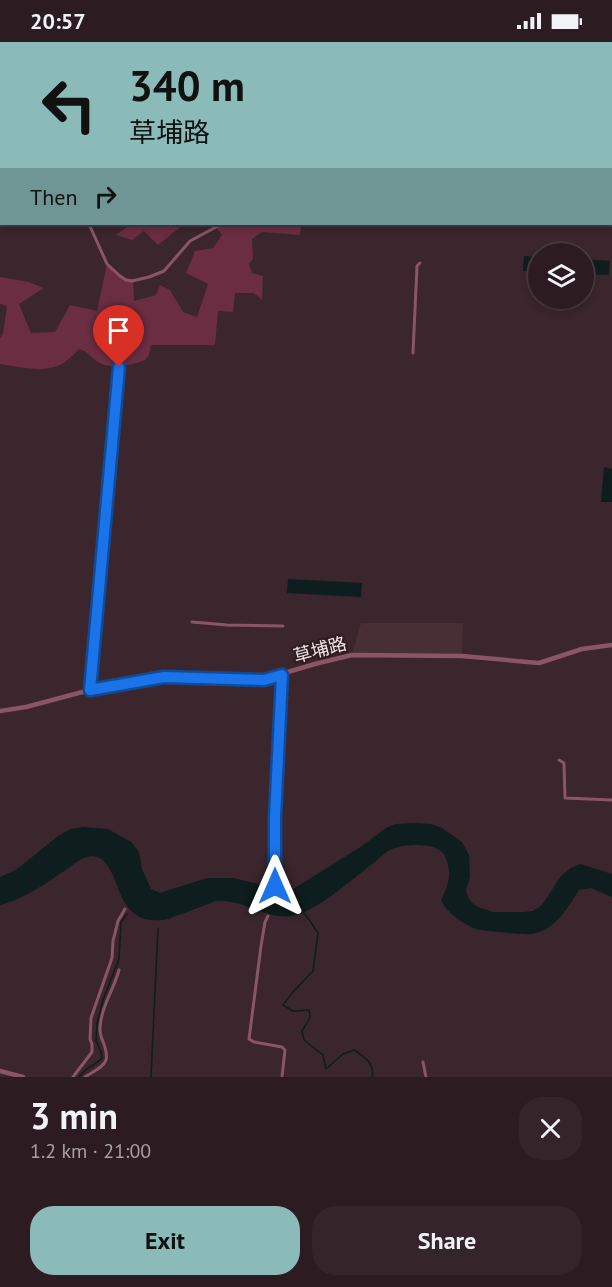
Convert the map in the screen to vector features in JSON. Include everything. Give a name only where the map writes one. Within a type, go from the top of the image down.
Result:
[{"type":"street","points":[[89,225],[107,264],[120,276],[132,281],[164,271],[190,241],[218,225]]},
{"type":"street","points":[[413,353],[417,266],[420,263]]},
{"type":"street","points":[[90,690],[119,367]]},
{"type":"street","points":[[192,622],[283,626]]},
{"type":"street","name":"草埔路","points":[[0,711],[26,707],[90,690],[164,677],[264,680],[352,655],[462,656],[539,663],[582,649],[612,645]]},
{"type":"street","points":[[275,886],[275,817],[282,675]]},
{"type":"street","points":[[559,760],[564,763],[565,798],[612,800]]},
{"type":"street","points":[[74,1077],[92,1052],[91,1018],[111,958],[118,921],[125,909]]},
{"type":"street","points":[[268,916],[264,930],[249,1039],[282,1047],[285,1050],[282,1077]]},
{"type":"street","points":[[85,1077],[103,1066],[106,1061],[100,1027],[107,997],[119,970]]},
{"type":"street","points":[[423,1062],[426,1077]]},
{"type":"street","points":[[0,1071],[22,1077]]},
{"type":"shaded area","points":[[130,225],[183,225],[158,245],[144,231],[132,240],[116,235]]},
{"type":"shaded area","points":[[214,225],[301,225],[300,235],[262,232],[252,239],[253,259],[249,264],[252,273],[263,276],[262,300],[254,293],[235,293],[233,312],[218,311],[215,345],[151,345],[149,355],[145,360],[122,366],[103,364],[79,349],[64,363],[49,368],[32,369],[0,364],[0,338],[3,333],[7,306],[0,304],[0,277],[29,282],[44,288],[19,304],[31,333],[55,332],[70,305],[97,311],[107,264],[124,278],[133,279],[134,301],[156,295],[160,285],[170,290],[183,312],[197,317],[208,284],[186,273],[195,251],[213,248],[222,235]]},
{"type":"shaded area","points":[[524,256],[528,256],[528,271],[523,271]]},
{"type":"shaded area","points":[[594,260],[610,261],[609,275],[594,274]]},
{"type":"shaded area","points":[[604,467],[612,469],[612,502],[601,502]]},
{"type":"shaded area","points":[[288,579],[362,583],[361,597],[287,593]]},
{"type":"shaded area","points":[[361,623],[463,623],[462,656],[352,655]]},
{"type":"shaded area","points":[[396,824],[431,824],[442,828],[462,842],[469,855],[470,877],[466,890],[472,903],[478,907],[493,912],[533,911],[542,905],[561,876],[580,864],[612,874],[612,897],[591,888],[579,890],[556,921],[545,930],[533,934],[476,929],[455,917],[441,900],[449,879],[447,862],[443,853],[432,847],[417,845],[390,850],[323,902],[292,916],[273,915],[236,903],[216,901],[166,920],[147,919],[135,914],[127,905],[111,871],[105,863],[93,856],[83,858],[22,897],[0,905],[0,877],[16,870],[58,836],[71,829],[84,827],[108,829],[131,842],[139,852],[142,869],[151,889],[160,893],[207,878],[233,878],[275,888],[293,889],[359,848],[386,828]]},
{"type":"waterway","points":[[304,913],[318,933],[313,971],[283,1005],[293,1011],[309,1010],[310,1017],[302,1031],[304,1040],[323,1055],[326,1069],[343,1054],[354,1050],[371,1065],[372,1077]]},
{"type":"waterway","points":[[79,1077],[102,1058],[96,1041],[97,1024],[103,1000],[119,959],[121,922],[127,914]]},
{"type":"waterway","points":[[151,1077],[158,928]]},
{"type":"route","points":[[119,367],[90,690],[164,677],[264,680],[282,675],[275,817],[275,886]]}]
